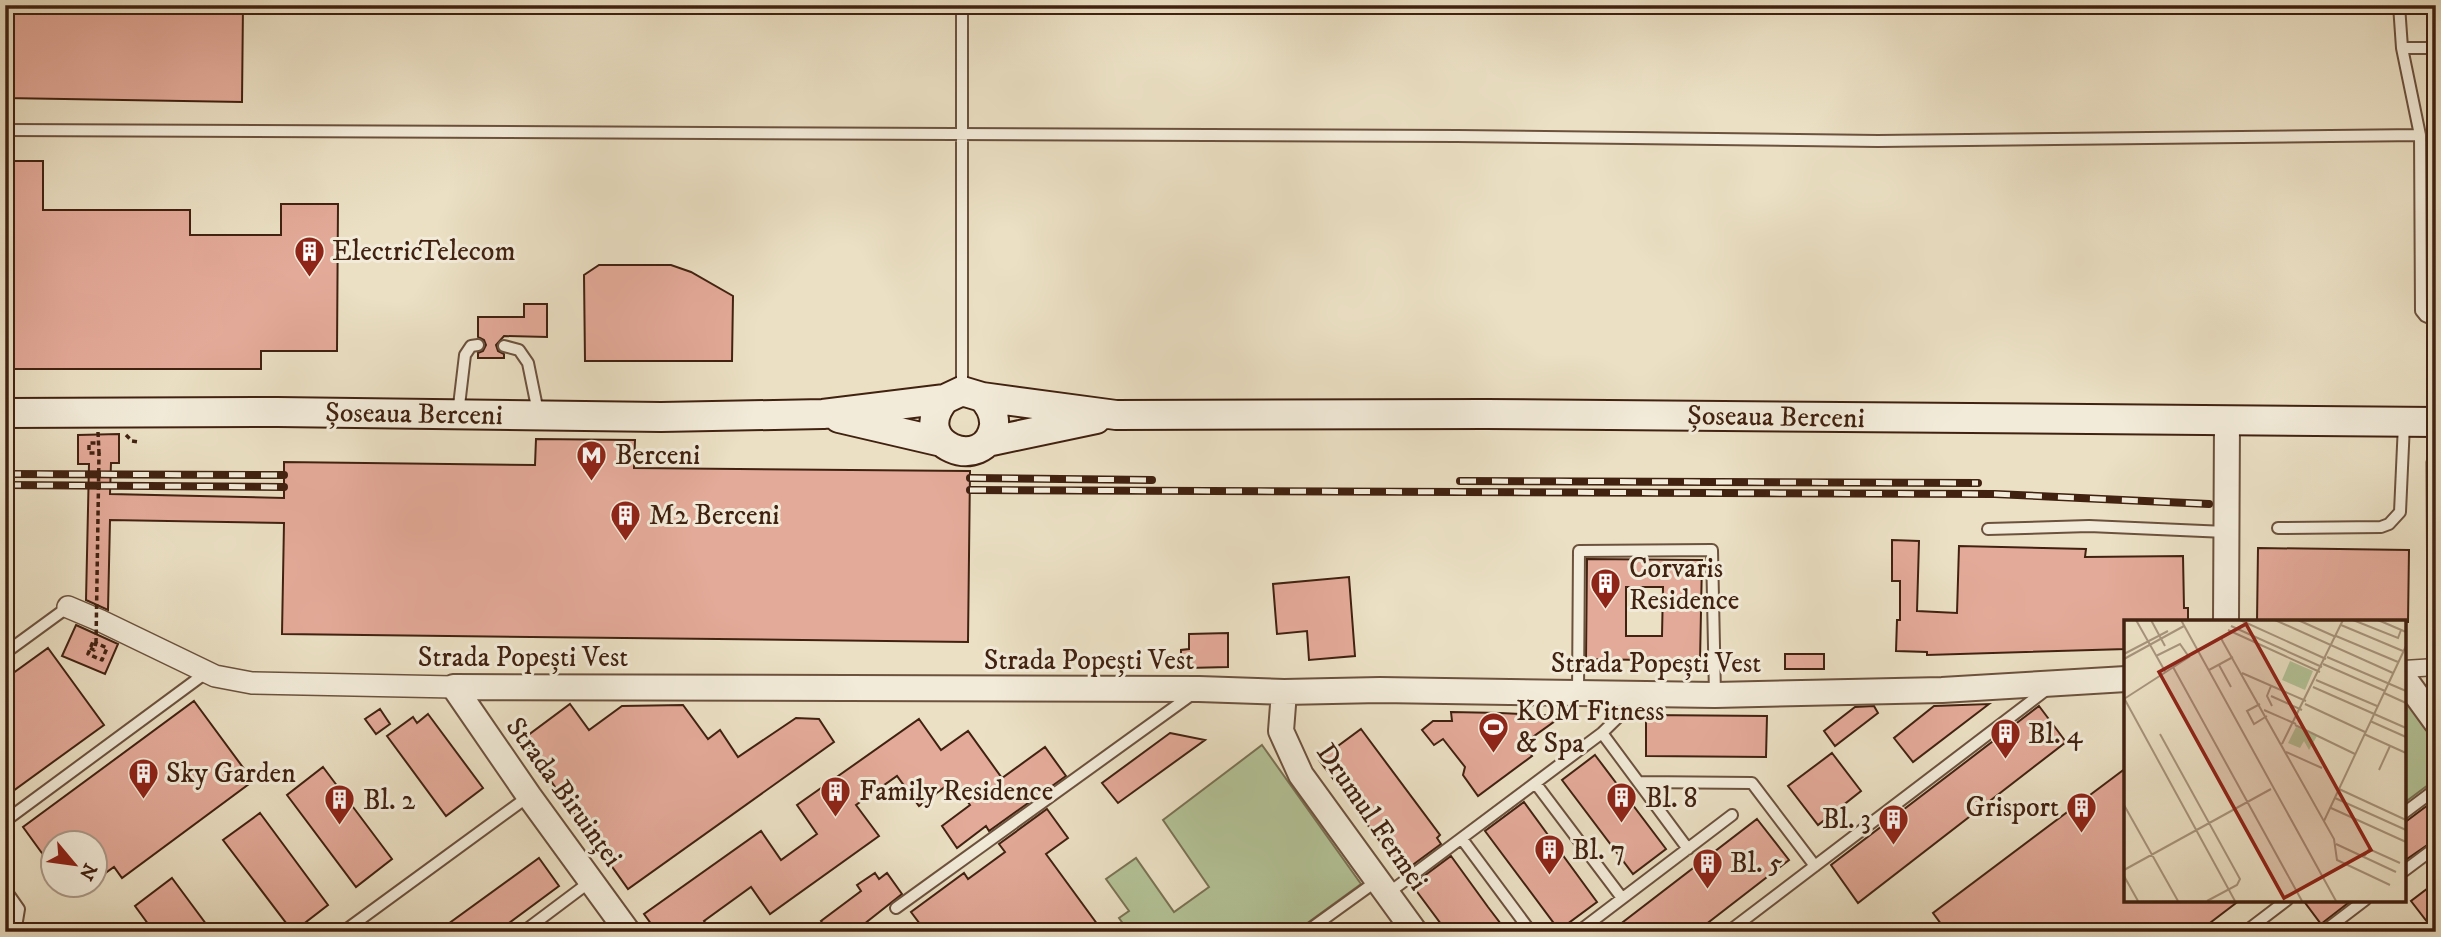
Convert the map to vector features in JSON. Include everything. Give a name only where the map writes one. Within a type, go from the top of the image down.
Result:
[{"type":"main road","name":"Șoseaua Berceni","points":[[5,413],[660,417],[822,414],[963,396],[1116,415],[1486,414],[2436,422]]},
{"type":"main road","points":[[942,442],[937,434],[934,416],[963,396],[989,404],[994,423],[987,442]]},
{"type":"main road","name":"Șoseaua Berceni","points":[[822,414],[942,442],[959,452],[979,448],[987,442],[1116,415]]},
{"type":"street","points":[[2226,620],[2227,420]]},
{"type":"street","points":[[2435,462],[2436,641]]},
{"type":"street","name":"Strada Popești Vest","points":[[68,607],[207,673],[252,683],[454,687],[1199,689],[1284,692],[1380,690],[1715,695],[1942,690],[2124,679]]},
{"type":"street","points":[[2406,669],[2436,667]]},
{"type":"street","points":[[2406,681],[2436,722]]},
{"type":"street","name":"Strada Biruinței","points":[[454,687],[628,932]]},
{"type":"street","name":"Drumul Fermei","points":[[1284,692],[1281,732],[1301,775],[1415,932]]},
{"type":"lane","points":[[962,5],[963,396]]},
{"type":"lane","points":[[2399,5],[2402,48],[2420,135],[2421,310],[2425,316],[2436,321]]},
{"type":"lane","points":[[2402,48],[2436,48]]},
{"type":"lane","points":[[5,130],[1457,136],[1878,141],[2420,135]]},
{"type":"lane","points":[[458,414],[465,355],[471,346],[478,345]]},
{"type":"lane","points":[[504,346],[519,350],[528,363],[538,415]]},
{"type":"lane","points":[[2278,528],[2381,527],[2396,518],[2400,512],[2404,422]]},
{"type":"lane","points":[[1988,529],[2089,526],[2226,532]]},
{"type":"lane","points":[[1578,692],[1579,551],[1712,551],[1715,695]]},
{"type":"lane","points":[[5,653],[68,607]]},
{"type":"lane","points":[[5,821],[207,673]]},
{"type":"lane","points":[[1728,932],[2059,682]]},
{"type":"lane","points":[[896,908],[1199,689]]},
{"type":"lane","points":[[1306,932],[1462,839],[1602,733],[1642,694]]},
{"type":"lane","points":[[1602,733],[1688,849]]},
{"type":"lane","points":[[1639,782],[1752,783],[1815,866]]},
{"type":"lane","points":[[1536,784],[1622,898]]},
{"type":"lane","points":[[2406,812],[2436,789]]},
{"type":"lane","points":[[343,932],[529,796]]},
{"type":"lane","points":[[1578,932],[1732,815]]},
{"type":"lane","points":[[1462,839],[1531,932]]},
{"type":"lane","points":[[2406,869],[2436,847]]},
{"type":"lane","points":[[523,932],[592,881]]},
{"type":"lane","points":[[5,888],[19,909],[17,921],[5,932]]},
{"type":"lane","points":[[2245,932],[2284,902]]},
{"type":"lane","points":[[2323,932],[2362,902]]},
{"type":"path","points":[[90,648],[94,650],[96,643],[99,435]]},
{"type":"path","points":[[99,443],[89,443],[89,453],[99,453]]},
{"type":"path","points":[[88,654],[102,660],[107,648],[96,643]]},
{"type":"green space","points":[[2406,702],[2436,742],[2436,779],[2406,802]]},
{"type":"green space","points":[[1262,745],[1361,884],[1295,932],[1129,932],[1119,918],[1129,911],[1106,879],[1136,858],[1174,912],[1209,887],[1163,820]]},
{"type":"building","points":[[5,5],[243,5],[242,102],[5,98]]},
{"type":"building","points":[[5,161],[43,161],[43,210],[190,210],[190,235],[281,235],[281,204],[338,204],[337,351],[261,351],[261,369],[5,369]]},
{"type":"building","points":[[599,265],[671,265],[691,272],[733,296],[732,361],[585,361],[584,275]]},
{"type":"building","points":[[524,304],[547,304],[547,337],[504,336],[496,345],[504,358],[478,358],[478,353],[483,351],[486,345],[484,340],[478,337],[478,317],[524,317]]},
{"type":"building","name":"M2 Berceni","points":[[119,434],[119,463],[111,463],[110,494],[284,498],[284,462],[535,465],[536,439],[635,440],[634,468],[970,471],[968,642],[282,634],[284,523],[110,520],[108,610],[86,600],[89,464],[78,464],[78,435]]},
{"type":"building","points":[[1892,540],[1919,541],[1917,611],[1957,613],[1959,546],[2086,549],[2085,557],[2183,556],[2184,608],[2188,608],[2188,620],[2124,620],[2124,649],[1927,655],[1927,652],[1896,651],[1897,620],[1900,620],[1900,581],[1892,581]]},
{"type":"building","points":[[2258,548],[2409,550],[2408,622],[2257,620]]},
{"type":"building","name":"Corvaris Residence","points":[[1587,559],[1702,560],[1700,661],[1586,659]],"holes":[[[1626,587],[1663,587],[1662,636],[1626,636]]]},
{"type":"building","points":[[1349,577],[1355,656],[1309,660],[1307,631],[1277,634],[1273,584]]},
{"type":"building","points":[[76,625],[118,644],[105,674],[62,656]]},
{"type":"building","points":[[1228,633],[1228,667],[1188,668],[1188,663],[1181,663],[1181,650],[1189,649],[1189,634]]},
{"type":"building","points":[[48,648],[104,725],[13,791],[5,780],[5,679]]},
{"type":"building","points":[[1785,654],[1824,654],[1824,669],[1785,669]]},
{"type":"building","name":"Sky Garden","points":[[194,701],[253,781],[122,878],[114,867],[108,871],[108,828],[38,828],[38,848],[23,827]]},
{"type":"building","points":[[570,704],[589,730],[622,706],[683,705],[708,739],[720,730],[738,757],[796,718],[819,719],[834,742],[628,889],[528,749],[534,744],[527,736]]},
{"type":"building","points":[[1989,704],[1913,762],[1894,738],[1934,706]]},
{"type":"building","points":[[1874,706],[1878,713],[1835,746],[1824,731],[1855,707]]},
{"type":"building","points":[[2039,706],[2066,742],[1858,903],[1831,865]]},
{"type":"building","points":[[380,709],[390,724],[376,734],[365,719]]},
{"type":"building","name":"KOM Fitness & Spa","points":[[1451,712],[1562,716],[1523,744],[1532,756],[1478,796],[1463,775],[1465,767],[1443,739],[1434,745],[1422,730],[1433,721],[1452,721]]},
{"type":"building","points":[[428,714],[483,788],[446,816],[387,736],[413,717],[417,723]]},
{"type":"building","points":[[1646,715],[1767,716],[1766,757],[1646,756]]},
{"type":"building","name":"Family Residence","points":[[919,719],[941,750],[968,731],[1002,778],[1045,747],[1066,776],[989,831],[986,826],[957,848],[942,826],[970,805],[953,781],[919,806],[897,776],[856,805],[879,836],[770,914],[751,887],[704,921],[712,932],[657,932],[644,914],[761,831],[781,860],[817,834],[797,805]]},
{"type":"building","points":[[1361,729],[1440,835],[1437,838],[1441,844],[1403,872],[1319,760]]},
{"type":"building","points":[[1170,733],[1205,740],[1118,803],[1102,783]]},
{"type":"building","points":[[1832,753],[1861,791],[1818,825],[1788,786]]},
{"type":"building","name":"Bl. 8","points":[[1595,755],[1666,849],[1633,874],[1562,780]]},
{"type":"building","name":"Bl. 2","points":[[323,767],[392,859],[356,887],[287,795]]},
{"type":"building","name":"Grisport","points":[[2124,770],[2124,902],[2237,902],[2198,932],[1947,932],[1933,913]]},
{"type":"building","points":[[2436,799],[2436,839],[2406,860],[2406,822]]},
{"type":"building","name":"Bl. 7","points":[[1524,802],[1597,902],[1559,930],[1485,831]]},
{"type":"building","points":[[1047,809],[1068,838],[1046,854],[1103,932],[926,932],[911,912],[964,873],[968,879],[1005,852],[999,844]]},
{"type":"building","points":[[260,813],[328,905],[293,932],[223,840]]},
{"type":"building","name":"Bl. 5","points":[[1757,819],[1789,860],[1696,932],[1610,932]]},
{"type":"building","points":[[1451,856],[1507,932],[1447,932],[1412,885]]},
{"type":"building","points":[[539,858],[559,886],[497,932],[437,932]]},
{"type":"building","points":[[875,873],[879,879],[887,873],[902,894],[854,932],[829,932],[821,921],[861,891],[857,885]]},
{"type":"building","points":[[172,878],[212,932],[154,932],[135,906]]},
{"type":"building","points":[[2436,882],[2436,932],[2435,932],[2411,901]]},
{"type":"building","points":[[2304,902],[2349,902],[2321,924]]},
{"type":"railway","points":[[5,474],[284,475]]},
{"type":"railway","points":[[970,478],[1152,480]]},
{"type":"railway","points":[[1460,481],[1978,483]]},
{"type":"railway","points":[[5,485],[284,487]]},
{"type":"railway","points":[[970,490],[1995,494],[2209,504]]},
{"type":"place","name":"ElectricTelecom","points":[[309,278]]},
{"type":"place","name":"Berceni","points":[[592,482]]},
{"type":"place","name":"M2 Berceni","points":[[626,542]]},
{"type":"place","name":"Corvaris Residence","points":[[1606,611]]},
{"type":"place","name":"KOM Fitness & Spa","points":[[1493,754]]},
{"type":"place","name":"Bl. 4","points":[[2005,761]]},
{"type":"place","name":"Sky Garden","points":[[143,800]]},
{"type":"place","name":"Family Residence","points":[[836,818]]},
{"type":"place","name":"Bl. 8","points":[[1622,825]]},
{"type":"place","name":"Bl. 2","points":[[340,827]]},
{"type":"place","name":"Grisport","points":[[2082,834]]},
{"type":"place","name":"Bl. 3","points":[[1894,846]]},
{"type":"place","name":"Bl. 7","points":[[1549,877]]},
{"type":"place","name":"Bl. 5","points":[[1707,890]]}]
